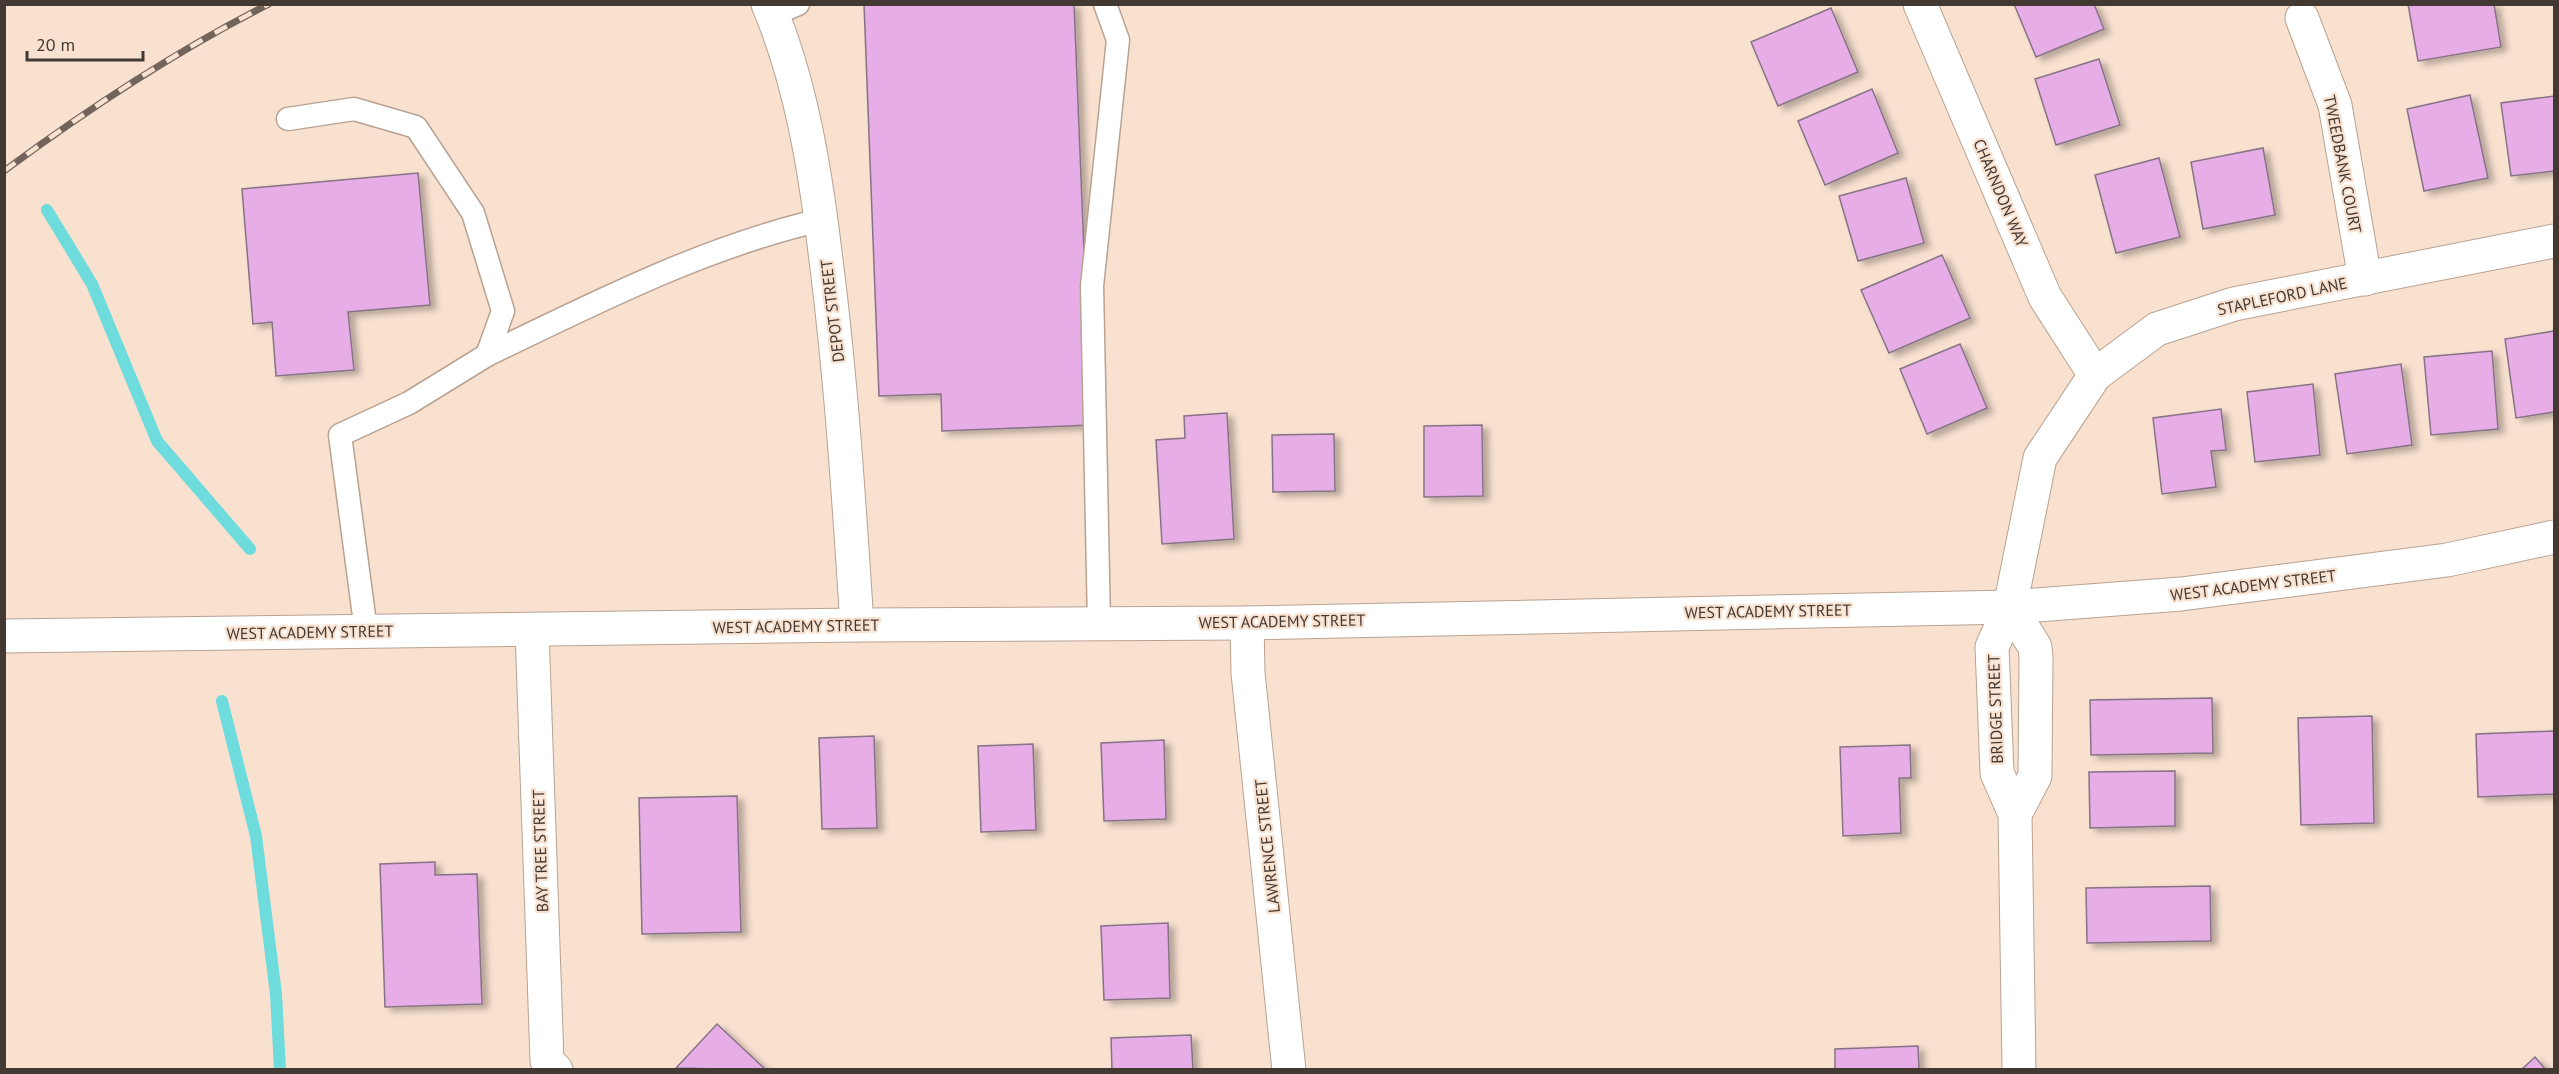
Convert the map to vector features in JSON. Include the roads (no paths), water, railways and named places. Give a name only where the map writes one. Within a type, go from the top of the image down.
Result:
[{"type":"street","name":"CHARNDON WAY","points":[[1920,4],[2045,297],[2095,375]]},
{"type":"street","name":"DEPOT STREET","points":[[779,8],[787,54],[813,166],[838,347],[857,625]]},
{"type":"street","name":"TWEEDBANK COURT","points":[[2302,18],[2335,105],[2365,279]]},
{"type":"street","name":"STAPLEFORD LANE","points":[[2010,607],[2040,458],[2095,375],[2157,329],[2234,304],[2554,241]]},
{"type":"street","name":"WEST ACADEMY STREET","points":[[4,636],[1247,622],[2010,607],[2181,594],[2447,560],[2554,537]]},
{"type":"street","name":"BRIDGE STREET","points":[[2010,607],[1992,647],[1997,773],[2015,814],[2019,1070]]},
{"type":"street","name":"BRIDGE STREET","points":[[2010,607],[2035,647],[2036,658],[2035,776],[2015,814]]},
{"type":"street","name":"LAWRENCE STREET","points":[[1247,622],[1248,673],[1288,1070]]},
{"type":"street","name":"BAY TREE STREET","points":[[532,630],[547,1061],[556,1070]]},
{"type":"lane","points":[[1099,622],[1092,285],[1118,40],[1105,4]]},
{"type":"lane","points":[[288,119],[354,109],[416,127],[473,213],[503,311],[487,356]]},
{"type":"lane","points":[[366,632],[340,435],[409,403],[487,356],[571,315],[707,254],[775,230],[821,220]]},
{"type":"waterway","points":[[47,210],[92,284],[157,441],[250,549]]},
{"type":"waterway","points":[[222,701],[256,836],[276,994],[280,1070]]},
{"type":"railway","points":[[4,171],[133,82],[200,41],[269,4]]}]
